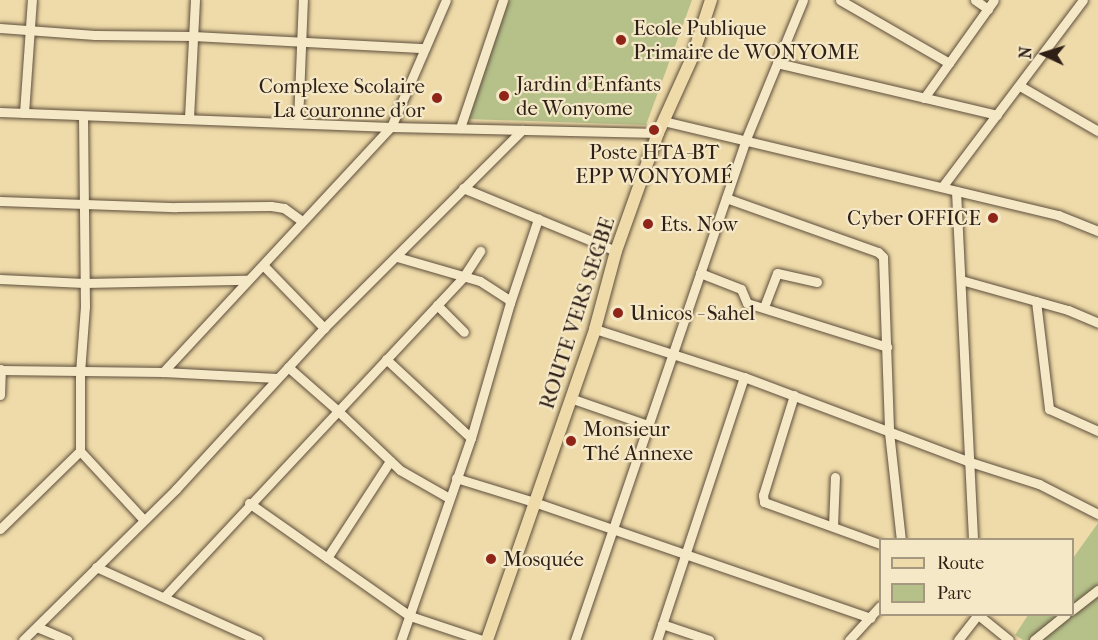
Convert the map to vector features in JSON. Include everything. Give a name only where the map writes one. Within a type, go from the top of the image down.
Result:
[{"type":"main road","name":"ROUTE VERS SEGBE","points":[[487,640],[595,329],[616,251],[658,133],[692,58],[711,0]]},
{"type":"street","points":[[24,113],[32,29],[32,0]]},
{"type":"street","points":[[189,118],[195,0]]},
{"type":"street","points":[[298,122],[303,0]]},
{"type":"street","points":[[163,372],[391,127],[446,0]]},
{"type":"street","points":[[460,128],[503,0]]},
{"type":"street","points":[[575,640],[746,139],[803,0]]},
{"type":"street","points":[[840,0],[949,63]]},
{"type":"street","points":[[975,0],[988,9]]},
{"type":"street","points":[[924,98],[994,0]]},
{"type":"street","points":[[942,187],[1083,0]]},
{"type":"street","points":[[0,28],[95,35],[193,36],[425,48]]},
{"type":"street","points":[[777,63],[997,115]]},
{"type":"street","points":[[1020,86],[1098,131]]},
{"type":"street","points":[[0,112],[391,127],[658,133]]},
{"type":"street","points":[[83,116],[84,283],[80,373],[80,451],[143,519]]},
{"type":"street","points":[[663,121],[1058,215],[1098,231]]},
{"type":"street","points":[[23,640],[201,462],[324,328],[522,130]]},
{"type":"street","points":[[463,188],[616,251]]},
{"type":"street","points":[[956,191],[973,538]]},
{"type":"street","points":[[726,198],[881,254],[889,432],[900,538]]},
{"type":"street","points":[[0,201],[84,202],[176,207],[277,206],[302,220]]},
{"type":"street","points":[[401,640],[471,438],[510,303],[538,219]]},
{"type":"street","points":[[164,597],[249,503],[464,276],[480,251]]},
{"type":"street","points":[[397,257],[484,283],[510,303]]},
{"type":"street","points":[[263,265],[324,328]]},
{"type":"street","points":[[700,273],[741,289],[747,303],[886,347]]},
{"type":"street","points":[[765,307],[777,273],[817,282]]},
{"type":"street","points":[[0,279],[84,283],[247,280]]},
{"type":"street","points":[[961,280],[1068,310],[1098,323]]},
{"type":"street","points":[[1036,301],[1049,409]]},
{"type":"street","points":[[437,304],[464,332]]},
{"type":"street","points":[[595,329],[744,377],[968,461],[1039,484],[1098,514]]},
{"type":"street","points":[[386,359],[471,438]]},
{"type":"street","points":[[288,367],[337,410],[399,470],[449,498]]},
{"type":"street","points":[[0,395],[1,370],[80,373],[163,372],[277,378]]},
{"type":"street","points":[[657,640],[744,377]]},
{"type":"street","points":[[794,395],[763,495],[764,502],[833,525],[879,544]]},
{"type":"street","points":[[570,398],[648,425]]},
{"type":"street","points":[[1037,404],[1098,431]]},
{"type":"street","points":[[0,529],[80,451]]},
{"type":"street","points":[[327,558],[390,461]]},
{"type":"street","points":[[833,525],[835,477]]},
{"type":"street","points":[[456,478],[534,501],[871,618]]},
{"type":"street","points":[[249,503],[410,616],[482,640]]},
{"type":"street","points":[[96,567],[164,597],[239,637],[258,640]]},
{"type":"street","points":[[1074,608],[1098,590]]},
{"type":"street","points":[[849,640],[879,607]]},
{"type":"street","points":[[958,640],[977,616]]},
{"type":"street","points":[[979,616],[1009,640]]},
{"type":"street","points":[[1034,640],[1065,616]]},
{"type":"street","points":[[662,624],[709,640]]},
{"type":"street","points":[[37,627],[67,640]]},
{"type":"green space","points":[[509,0],[692,0],[646,125],[467,119]]},
{"type":"green space","points":[[1098,523],[1098,640],[1023,640],[1015,635],[1027,616],[1074,616],[1074,557]]},
{"type":"place","name":"Ecole Publique Primaire de WONYOME","points":[[621,40]]},
{"type":"place","name":"Jardin d'Enfants de Wonyome","points":[[504,96]]},
{"type":"place","name":"Complexe Scolaire La couronne d'or","points":[[437,98]]},
{"type":"place","name":"Poste HTA-BT EPP WONYOMÉ","points":[[654,130]]},
{"type":"place","name":"Cyber OFFICE","points":[[993,218]]},
{"type":"place","name":"Ets. Now","points":[[648,224]]},
{"type":"place","name":"Unicos - Sahel","points":[[618,313]]},
{"type":"place","name":"Monsieur Thé Annexe","points":[[571,441]]},
{"type":"place","name":"Mosquée","points":[[491,559]]}]
